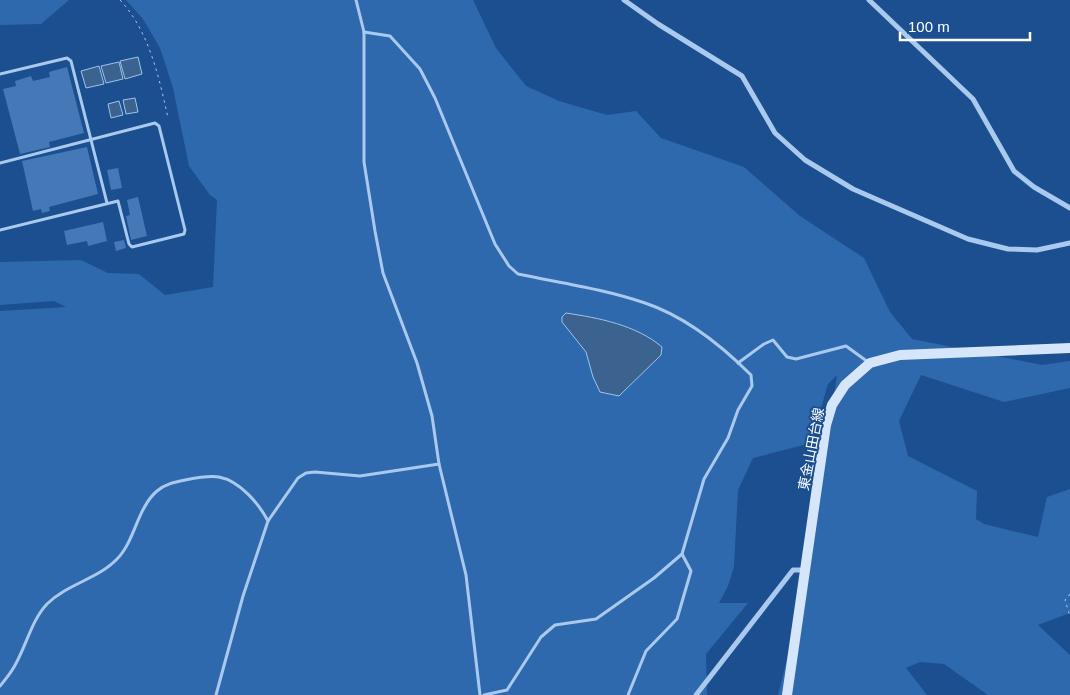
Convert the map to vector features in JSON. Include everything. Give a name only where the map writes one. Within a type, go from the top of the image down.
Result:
[{"type":"main road","name":"東金山田台線","points":[[787,695],[828,418],[832,405],[845,385],[870,363],[900,355],[1070,348]]},
{"type":"street","points":[[624,0],[658,24],[742,76],[775,133],[805,160],[853,189],[968,239],[1008,249],[1037,250],[1070,243]]},
{"type":"street","points":[[869,0],[973,99],[1014,171],[1034,187],[1070,208]]},
{"type":"street","points":[[696,695],[792,570],[805,570]]},
{"type":"lane","points":[[356,0],[364,32],[364,162],[375,231],[383,273],[417,363],[430,407],[439,464],[466,574],[480,695]]},
{"type":"lane","points":[[364,32],[390,36],[420,69],[435,98],[495,244],[509,266],[518,274],[609,292],[647,303],[687,323],[751,375],[752,386],[738,410],[728,438],[704,478],[682,554],[654,578],[596,619],[555,625],[541,637],[507,690],[484,695]]},
{"type":"lane","points":[[0,74],[67,58],[71,61],[107,203]]},
{"type":"lane","points":[[0,163],[154,123],[159,126],[185,230],[184,234],[132,247],[129,244],[118,201],[0,230]]},
{"type":"lane","points":[[738,363],[764,344],[773,340],[787,357],[796,359],[846,346],[870,363]]},
{"type":"lane","points":[[216,695],[243,596],[268,521],[298,478],[306,473],[315,472],[360,476],[439,464]]},
{"type":"lane","points":[[0,686],[14,667],[37,618],[46,605],[63,592],[107,568],[119,558],[143,510],[156,491],[170,483],[194,478],[218,477],[235,484],[260,507],[268,521]]},
{"type":"lane","points":[[628,695],[646,651],[677,619],[691,571],[682,554]]},
{"type":"path","points":[[120,0],[142,32],[162,90],[168,118]]},
{"type":"path","points":[[1070,594],[1065,600],[1070,616]]},
{"type":"shaded area","points":[[0,0],[69,0],[41,24],[0,25]]},
{"type":"shaded area","points":[[126,0],[473,0],[496,48],[526,86],[559,101],[607,115],[636,111],[661,138],[744,167],[800,216],[864,258],[890,312],[912,339],[1042,365],[1070,361],[1070,388],[1004,402],[921,375],[899,421],[908,456],[977,491],[976,519],[984,524],[1038,537],[1047,497],[1070,489],[1070,613],[1038,625],[1070,655],[1070,695],[988,695],[944,664],[920,662],[906,668],[927,695],[778,695],[806,583],[837,375],[828,384],[811,443],[753,458],[738,490],[734,567],[728,586],[719,603],[748,603],[706,654],[707,695],[0,695],[0,311],[66,307],[54,301],[0,305],[0,262],[81,260],[108,273],[139,274],[165,295],[213,287],[217,200],[210,195],[189,166],[173,88],[160,48],[143,19]]},
{"type":"shaded area","points":[[138,57],[142,74],[125,79],[120,61]]},
{"type":"shaded area","points":[[119,62],[123,79],[106,83],[101,66]]},
{"type":"shaded area","points":[[99,66],[104,84],[86,88],[81,71]]},
{"type":"shaded area","points":[[135,98],[138,112],[126,114],[123,100]]},
{"type":"shaded area","points":[[119,101],[123,115],[111,118],[108,104]]},
{"type":"shaded area","points":[[566,313],[604,320],[641,333],[662,347],[661,355],[619,396],[600,392],[593,377],[586,352],[562,322],[562,317]]},
{"type":"building","points":[[67,67],[84,133],[49,142],[50,147],[20,154],[3,89],[16,86],[15,81],[31,76],[33,81],[50,77],[49,72]]},
{"type":"building","points":[[87,147],[98,194],[49,207],[50,211],[42,213],[41,209],[33,211],[22,161]]},
{"type":"building","points":[[118,168],[122,188],[111,190],[107,170]]},
{"type":"building","points":[[138,197],[147,236],[131,240],[126,216],[130,215],[127,200]]},
{"type":"building","points":[[103,222],[107,241],[88,246],[87,241],[67,245],[64,231]]},
{"type":"building","points":[[124,240],[126,248],[116,251],[114,242]]}]
